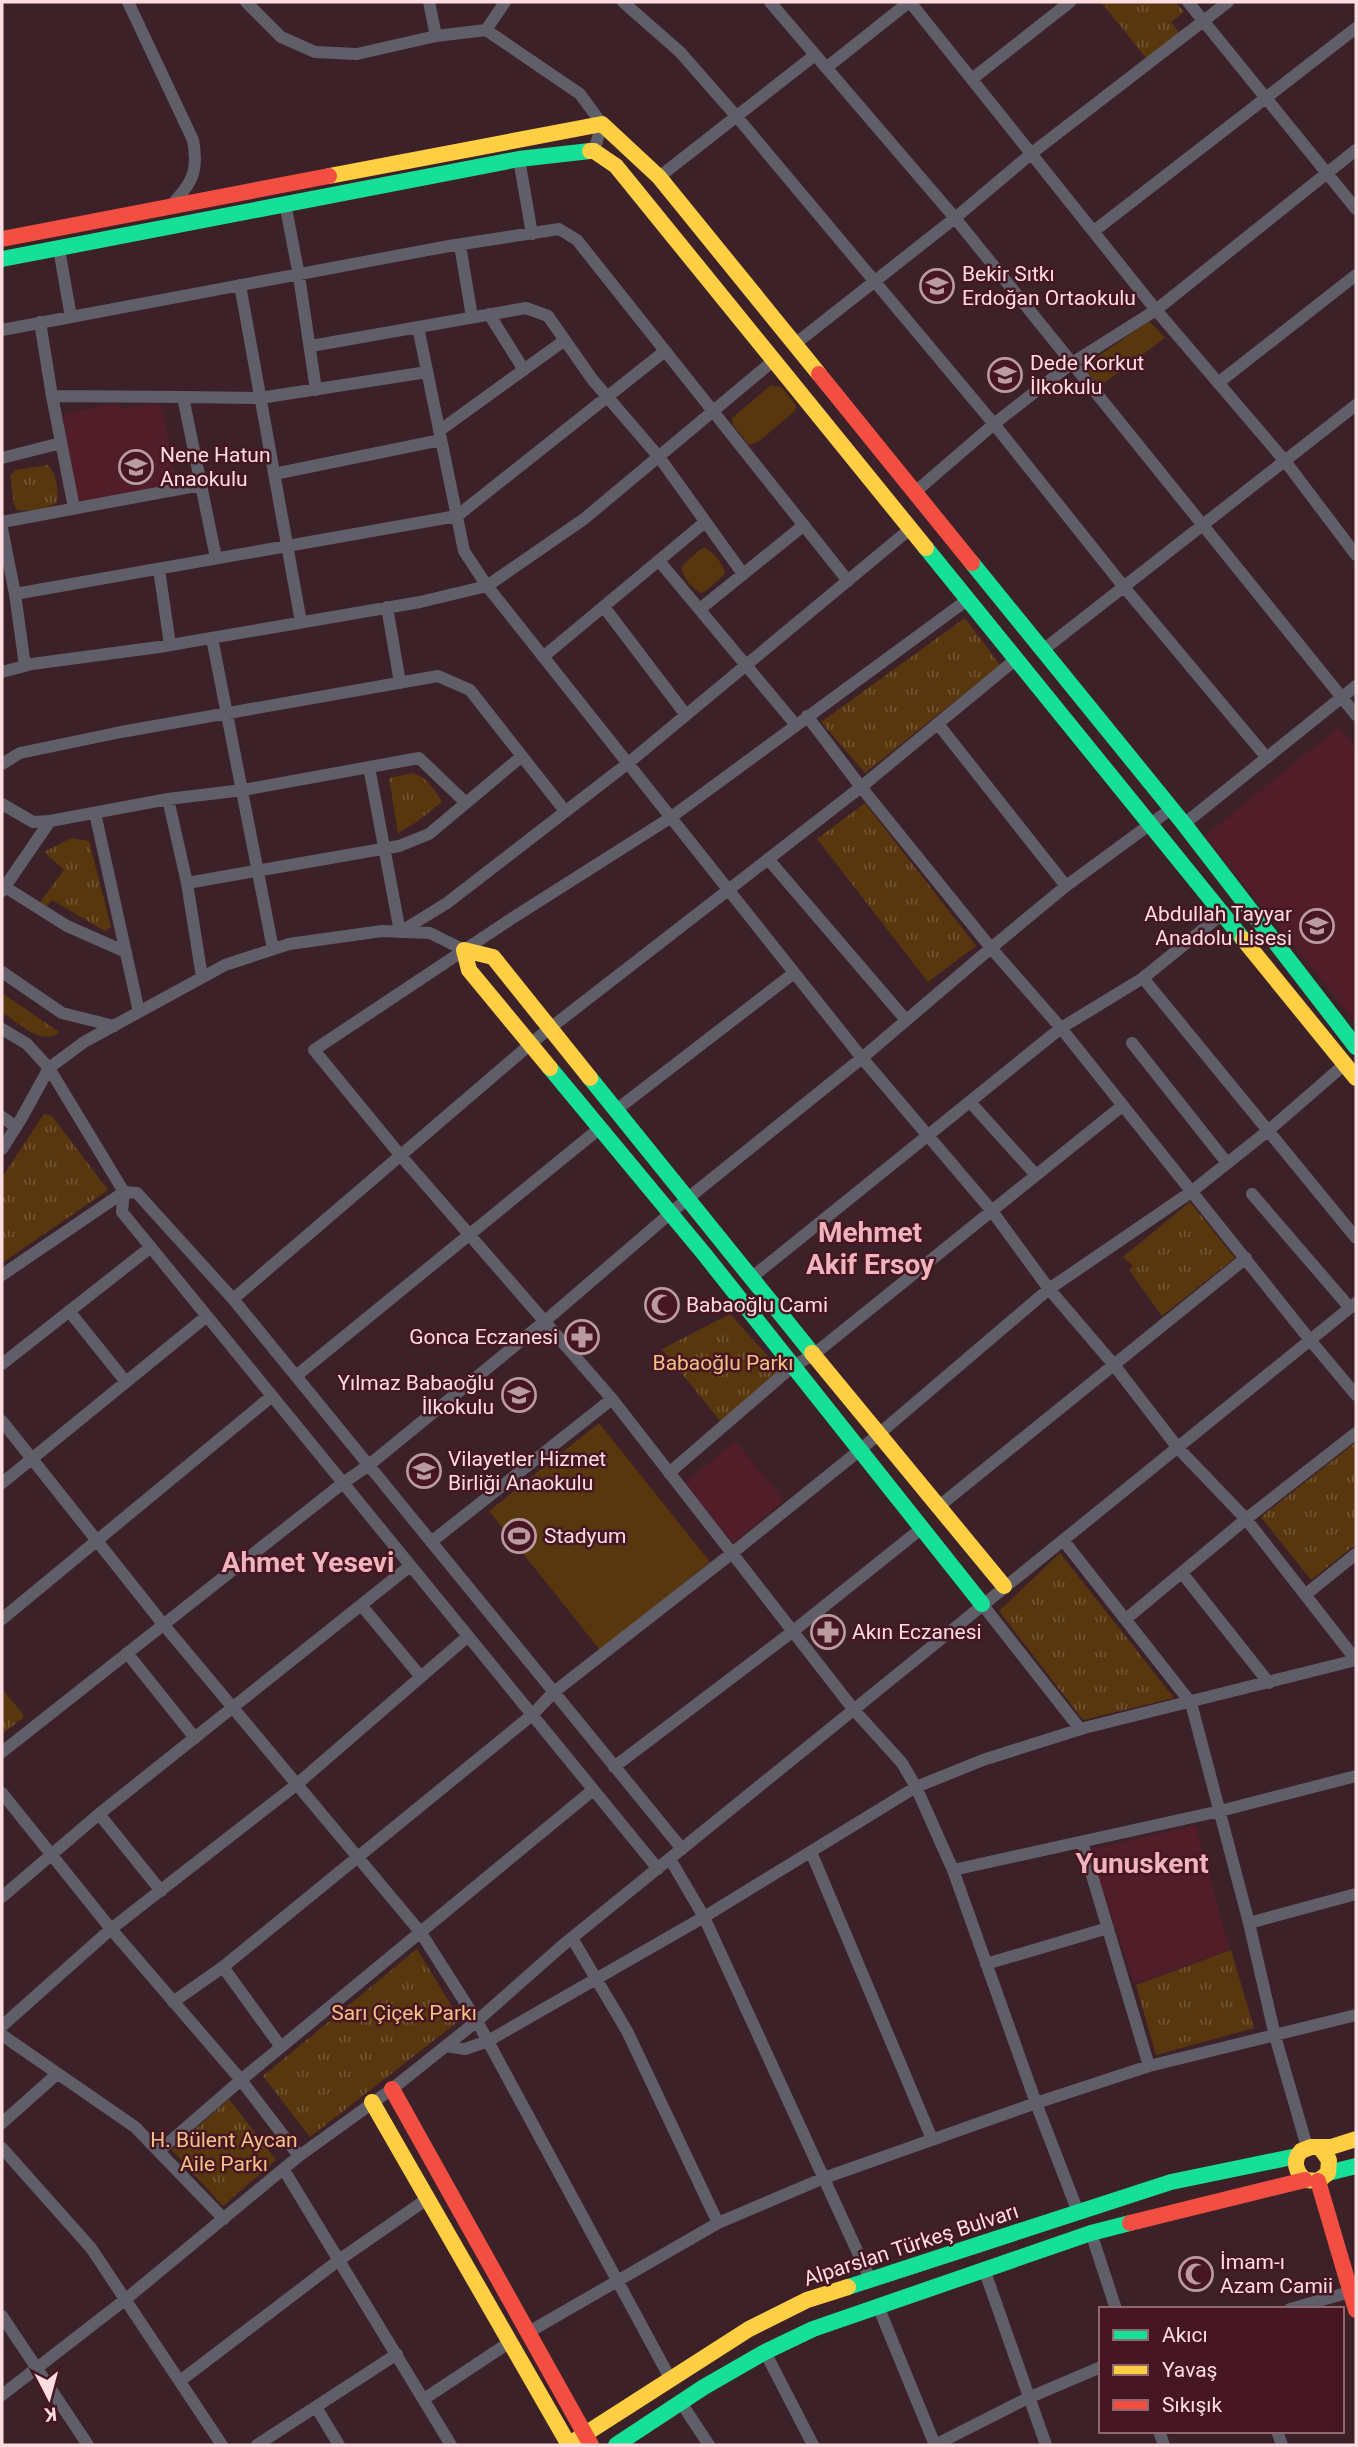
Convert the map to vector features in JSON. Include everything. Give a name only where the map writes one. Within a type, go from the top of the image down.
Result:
[{"type":"street","points":[[128,2],[193,139],[196,159],[193,176],[187,188],[170,207]]},
{"type":"street","points":[[246,2],[281,37],[315,52],[357,54],[436,36],[486,30],[580,94],[602,124],[659,177],[1184,824],[1353,1037]]},
{"type":"street","points":[[429,2],[436,36]]},
{"type":"street","points":[[486,30],[505,2]]},
{"type":"street","points":[[623,2],[680,52],[737,117],[994,424],[1124,587],[1266,758]]},
{"type":"street","points":[[770,2],[955,218],[1356,715]]},
{"type":"street","points":[[826,68],[909,2],[1156,310],[1351,537],[1356,555]]},
{"type":"street","points":[[972,79],[1070,2]]},
{"type":"street","points":[[1188,2],[1356,209]]},
{"type":"street","points":[[795,344],[955,218],[1032,153],[1228,2]]},
{"type":"street","points":[[1094,231],[1356,28]]},
{"type":"street","points":[[659,177],[815,55]]},
{"type":"street","points":[[2,239],[602,124]]},
{"type":"street","points":[[594,151],[602,124]]},
{"type":"street","points":[[915,492],[994,424],[1072,363],[1156,310],[1356,150]]},
{"type":"street","points":[[2,258],[519,159],[594,151],[616,166],[1356,1078]]},
{"type":"street","points":[[519,159],[532,234]]},
{"type":"street","points":[[285,203],[311,346],[316,390]]},
{"type":"street","points":[[2,330],[559,229],[577,240],[848,581]]},
{"type":"street","points":[[460,245],[472,317]]},
{"type":"street","points":[[59,249],[71,317]]},
{"type":"street","points":[[1218,383],[1356,275]]},
{"type":"street","points":[[240,285],[301,622]]},
{"type":"street","points":[[311,346],[526,308],[548,316],[607,397],[659,457],[743,574]]},
{"type":"street","points":[[489,314],[524,370]]},
{"type":"street","points":[[40,323],[51,396],[74,508]]},
{"type":"street","points":[[418,327],[464,551],[487,586],[862,1058],[992,1211],[1049,1289],[1114,1364],[1178,1448],[1246,1519],[1356,1660],[1080,1729],[983,1760],[916,1787],[704,1917],[488,2041],[465,2049],[446,2046]]},
{"type":"street","points":[[274,474],[440,435],[565,340]]},
{"type":"street","points":[[15,594],[457,516],[665,351]]},
{"type":"street","points":[[2,672],[387,607],[487,586],[584,520],[773,361]]},
{"type":"street","points":[[51,396],[260,398],[427,372]]},
{"type":"street","points":[[183,397],[216,558]]},
{"type":"street","points":[[1043,650],[1356,405]]},
{"type":"street","points":[[2,458],[61,443]]},
{"type":"street","points":[[2,522],[201,485]]},
{"type":"street","points":[[543,657],[705,522]]},
{"type":"street","points":[[699,609],[804,525]]},
{"type":"street","points":[[2,528],[25,666]]},
{"type":"street","points":[[400,932],[447,903],[627,764],[910,529]]},
{"type":"street","points":[[660,562],[796,724]]},
{"type":"street","points":[[159,569],[170,645]]},
{"type":"street","points":[[967,600],[670,818],[314,1050],[401,1156],[612,1399],[854,1710],[902,1763],[916,1787],[953,1870],[1078,2212]]},
{"type":"street","points":[[387,607],[400,683]]},
{"type":"street","points":[[604,607],[686,715]]},
{"type":"street","points":[[212,638],[273,949]]},
{"type":"street","points":[[233,1299],[550,1028],[861,787],[1016,660]]},
{"type":"street","points":[[2,764],[20,753],[121,732],[438,676],[470,690],[565,811]]},
{"type":"street","points":[[1184,824],[1356,686]]},
{"type":"street","points":[[807,716],[991,948],[1061,1028],[1356,1395]]},
{"type":"street","points":[[938,724],[1066,886]]},
{"type":"street","points":[[187,883],[400,846],[429,834],[522,756]]},
{"type":"street","points":[[2,804],[33,822],[50,821],[419,758],[466,803]]},
{"type":"street","points":[[369,767],[400,932]]},
{"type":"street","points":[[169,799],[187,883],[202,977]]},
{"type":"street","points":[[2,1752],[369,1465],[1066,886],[1171,809]]},
{"type":"street","points":[[95,813],[139,1012]]},
{"type":"street","points":[[50,821],[3,889],[67,926],[126,952]]},
{"type":"street","points":[[768,859],[906,1020]]},
{"type":"street","points":[[751,1278],[1061,1028],[1143,978],[1222,914]]},
{"type":"street","points":[[2,1149],[49,1068],[84,1042],[225,965],[289,944],[382,931],[430,933],[464,950],[493,957],[813,1355],[1004,1586]]},
{"type":"street","points":[[464,950],[469,970],[671,1214],[1080,1729]]},
{"type":"street","points":[[2,972],[62,1013],[114,1026]]},
{"type":"street","points":[[616,1110],[794,973]]},
{"type":"street","points":[[1143,978],[1356,1238]]},
{"type":"street","points":[[2,1029],[27,1044],[49,1068],[124,1192],[122,1212],[658,1869]]},
{"type":"street","points":[[1132,1043],[1227,1163]]},
{"type":"street","points":[[173,2002],[223,1967],[532,1715],[554,1692],[860,1450],[1049,1289],[1191,1192],[1269,1130],[1345,1064]]},
{"type":"street","points":[[970,1102],[1036,1175]]},
{"type":"street","points":[[669,1474],[793,1366],[813,1355],[1122,1105]]},
{"type":"street","points":[[2,1117],[16,1127]]},
{"type":"street","points":[[296,1376],[600,1128]]},
{"type":"street","points":[[2,1275],[124,1192],[137,1193],[233,1299],[682,1850]]},
{"type":"street","points":[[2,2395],[126,2299],[299,2156],[446,2046],[572,1938],[1353,1306],[1252,1194]]},
{"type":"street","points":[[2,1364],[151,1247]]},
{"type":"street","points":[[938,1507],[1246,1258]]},
{"type":"street","points":[[69,1311],[126,1382]]},
{"type":"street","points":[[2,1483],[207,1316]]},
{"type":"street","points":[[2,1619],[272,1395]]},
{"type":"street","points":[[431,1542],[612,1399]]},
{"type":"street","points":[[2,1421],[163,1625],[421,1933],[477,2021],[671,2380]]},
{"type":"street","points":[[1126,1619],[1246,1519],[1356,1433]]},
{"type":"street","points":[[614,1767],[793,1632],[922,1528]]},
{"type":"street","points":[[1063,1540],[1191,1703],[1249,1923],[1275,2036],[1309,2151]]},
{"type":"street","points":[[1305,1595],[1356,1554]]},
{"type":"street","points":[[2,1897],[99,1814],[410,1566]]},
{"type":"street","points":[[1182,1573],[1269,1683]]},
{"type":"street","points":[[361,1605],[421,1677]]},
{"type":"street","points":[[2,2026],[111,1929],[296,1785],[467,1637]]},
{"type":"street","points":[[127,1653],[195,1738]]},
{"type":"street","points":[[953,1870],[1220,1811],[1356,1776]]},
{"type":"street","points":[[159,2151],[281,2046],[593,1790]]},
{"type":"street","points":[[2,1793],[111,1929],[241,2080],[299,2156]]},
{"type":"street","points":[[99,1814],[161,1891]]},
{"type":"street","points":[[1082,1842],[1149,2066]]},
{"type":"street","points":[[811,1852],[932,2139]]},
{"type":"street","points":[[670,1859],[704,1917],[870,2279]]},
{"type":"street","points":[[1249,1923],[1356,1894]]},
{"type":"street","points":[[986,1964],[1108,1928]]},
{"type":"street","points":[[572,1938],[627,2031],[718,2223]]},
{"type":"street","points":[[223,1967],[281,2046]]},
{"type":"street","points":[[527,2333],[718,2223],[824,2178],[1149,2066],[1356,2015]]},
{"type":"street","points":[[2,2035],[135,2127],[224,2220]]},
{"type":"street","points":[[2,2123],[57,2074]]},
{"type":"street","points":[[392,2089],[588,2440]]},
{"type":"street","points":[[372,2102],[569,2445]]},
{"type":"street","name":"Alparslan Türkeş Bulvarı","points":[[569,2445],[588,2440],[671,2380],[749,2329],[807,2300],[1171,2182],[1356,2139]]},
{"type":"street","points":[[2,2148],[91,2248],[222,2445]]},
{"type":"street","points":[[1309,2151],[1329,2157],[1317,2178],[1356,2311]]},
{"type":"street","points":[[1309,2151],[1296,2168],[1317,2178]]},
{"type":"street","points":[[616,2445],[680,2401],[765,2352],[813,2329],[1091,2233],[1356,2166]]},
{"type":"street","points":[[284,2170],[452,2445]]},
{"type":"street","points":[[180,2381],[339,2260],[427,2199]]},
{"type":"street","points":[[1091,2233],[1115,2307]]},
{"type":"street","points":[[984,2269],[1046,2445]]},
{"type":"street","points":[[1297,2307],[1350,2292]]},
{"type":"street","points":[[878,2306],[935,2445],[1028,2398],[1099,2368]]},
{"type":"street","points":[[2,2316],[88,2445]]},
{"type":"street","points":[[424,2399],[510,2342]]},
{"type":"street","points":[[765,2352],[813,2445]]},
{"type":"street","points":[[257,2445],[397,2354]]},
{"type":"street","points":[[680,2401],[709,2445]]},
{"type":"street","points":[[316,2407],[339,2445]]},
{"type":"shaded area","points":[[116,403],[121,409],[154,403],[163,408],[176,486],[82,504],[76,500],[63,416]]},
{"type":"shaded area","name":"Abdullah Tayyar Anadolu Lisesi","points":[[1339,727],[1356,748],[1356,1016],[1353,1019],[1204,836]]},
{"type":"shaded area","points":[[735,1441],[784,1500],[733,1543],[684,1484]]},
{"type":"shaded area","points":[[1196,1825],[1230,1950],[1134,1984],[1089,1850]]},
{"type":"green space","points":[[1101,2],[1175,2],[1184,12],[1171,22],[1180,34],[1146,58]]},
{"type":"green space","points":[[1149,321],[1165,338],[1100,386],[1083,367]]},
{"type":"green space","points":[[771,385],[782,388],[796,405],[795,411],[758,442],[749,445],[733,425],[732,418]]},
{"type":"green space","points":[[48,465],[56,482],[57,503],[37,510],[17,510],[10,475],[16,470]]},
{"type":"green space","points":[[705,548],[718,559],[725,574],[701,593],[688,582],[681,567],[699,550]]},
{"type":"green space","points":[[965,618],[1000,665],[865,773],[821,722]]},
{"type":"green space","points":[[413,773],[430,784],[442,802],[398,833],[389,778]]},
{"type":"green space","points":[[865,803],[976,946],[928,982],[817,839]]},
{"type":"green space","points":[[71,838],[89,841],[111,927],[105,931],[52,900],[47,906],[40,902],[64,870],[44,852]]},
{"type":"green space","points":[[2,993],[59,1032],[45,1037],[22,1027],[2,1012]]},
{"type":"green space","points":[[44,1114],[51,1115],[108,1190],[2,1263],[2,1177]]},
{"type":"green space","points":[[1190,1202],[1235,1258],[1162,1316],[1129,1270],[1133,1266],[1123,1257]]},
{"type":"green space","name":"Babaoğlu Parkı","points":[[730,1314],[782,1372],[721,1422],[662,1349]]},
{"type":"green space","points":[[599,1423],[710,1562],[600,1650],[489,1511]]},
{"type":"green space","points":[[1356,1442],[1356,1544],[1311,1580],[1261,1517]]},
{"type":"green space","points":[[1060,1553],[1174,1698],[1083,1720],[999,1611]]},
{"type":"green space","points":[[2,1689],[23,1714],[23,1718],[2,1734]]},
{"type":"green space","name":"Sarı Çiçek Parkı","points":[[417,1949],[460,2020],[310,2137],[263,2076]]},
{"type":"green space","points":[[1231,1950],[1254,2028],[1156,2055],[1136,1985]]},
{"type":"green space","name":"H. Bülent Aycan Aile Parkı","points":[[229,2099],[276,2160],[223,2206],[172,2150]]},
{"type":"traffic: fast","points":[[2,259],[519,159],[590,151]]},
{"type":"traffic: fast","points":[[926,548],[1243,939]]},
{"type":"traffic: fast","points":[[972,563],[1184,824],[1356,1047]]},
{"type":"traffic: fast","points":[[550,1068],[705,1255],[982,1604]]},
{"type":"traffic: fast","points":[[590,1078],[812,1353]]},
{"type":"traffic: fast","points":[[848,2287],[1171,2182],[1297,2156]]},
{"type":"traffic: fast","points":[[1328,2173],[1356,2166]]},
{"type":"traffic: fast","points":[[616,2445],[704,2387],[765,2352],[813,2329],[1091,2233],[1130,2223]]},
{"type":"traffic: slow","points":[[329,176],[602,124],[659,177],[819,374]]},
{"type":"traffic: slow","points":[[590,151],[616,166],[926,548]]},
{"type":"traffic: slow","points":[[1243,939],[1356,1078]]},
{"type":"traffic: slow","points":[[550,1068],[469,970],[464,950],[493,957],[590,1078]]},
{"type":"traffic: slow","points":[[812,1353],[1004,1586]]},
{"type":"traffic: slow","points":[[372,2102],[569,2445]]},
{"type":"traffic: slow","points":[[1321,2149],[1329,2160],[1328,2173],[1318,2181],[1305,2180],[1296,2166],[1301,2151],[1311,2147],[1331,2147],[1356,2139]]},
{"type":"traffic: slow","points":[[568,2445],[749,2329],[807,2300],[848,2287]]},
{"type":"traffic: jam","points":[[2,239],[329,176]]},
{"type":"traffic: jam","points":[[819,374],[972,563]]},
{"type":"traffic: jam","points":[[392,2089],[591,2445]]},
{"type":"traffic: jam","points":[[1130,2223],[1305,2180]]},
{"type":"traffic: jam","points":[[1318,2181],[1356,2310]]},
{"type":"place","name":"Bekir Sıtkı Erdoğan Ortaokulu","points":[[937,286]]},
{"type":"place","name":"Dede Korkut İlkokulu","points":[[1005,375]]},
{"type":"place","name":"Nene Hatun Anaokulu","points":[[136,467]]},
{"type":"place","name":"Abdullah Tayyar Anadolu Lisesi","points":[[1317,926]]},
{"type":"place","name":"Babaoğlu Cami","points":[[662,1305]]},
{"type":"place","name":"Gonca Eczanesi","points":[[582,1337]]},
{"type":"place","name":"Yılmaz Babaoğlu İlkokulu","points":[[519,1395]]},
{"type":"place","name":"Vilayetler Hizmet Birliği Anaokulu","points":[[424,1471]]},
{"type":"place","name":"Stadyum","points":[[519,1536]]},
{"type":"place","name":"Akın Eczanesi","points":[[828,1632]]},
{"type":"place","name":"İmam-ı Azam Camii","points":[[1196,2274]]},
{"type":"district","name":"Mehmet Akif Ersoy","points":[[870,1248]]},
{"type":"district","name":"Ahmet Yesevi","points":[[308,1562]]},
{"type":"district","name":"Yunuskent","points":[[1142,1863]]}]
